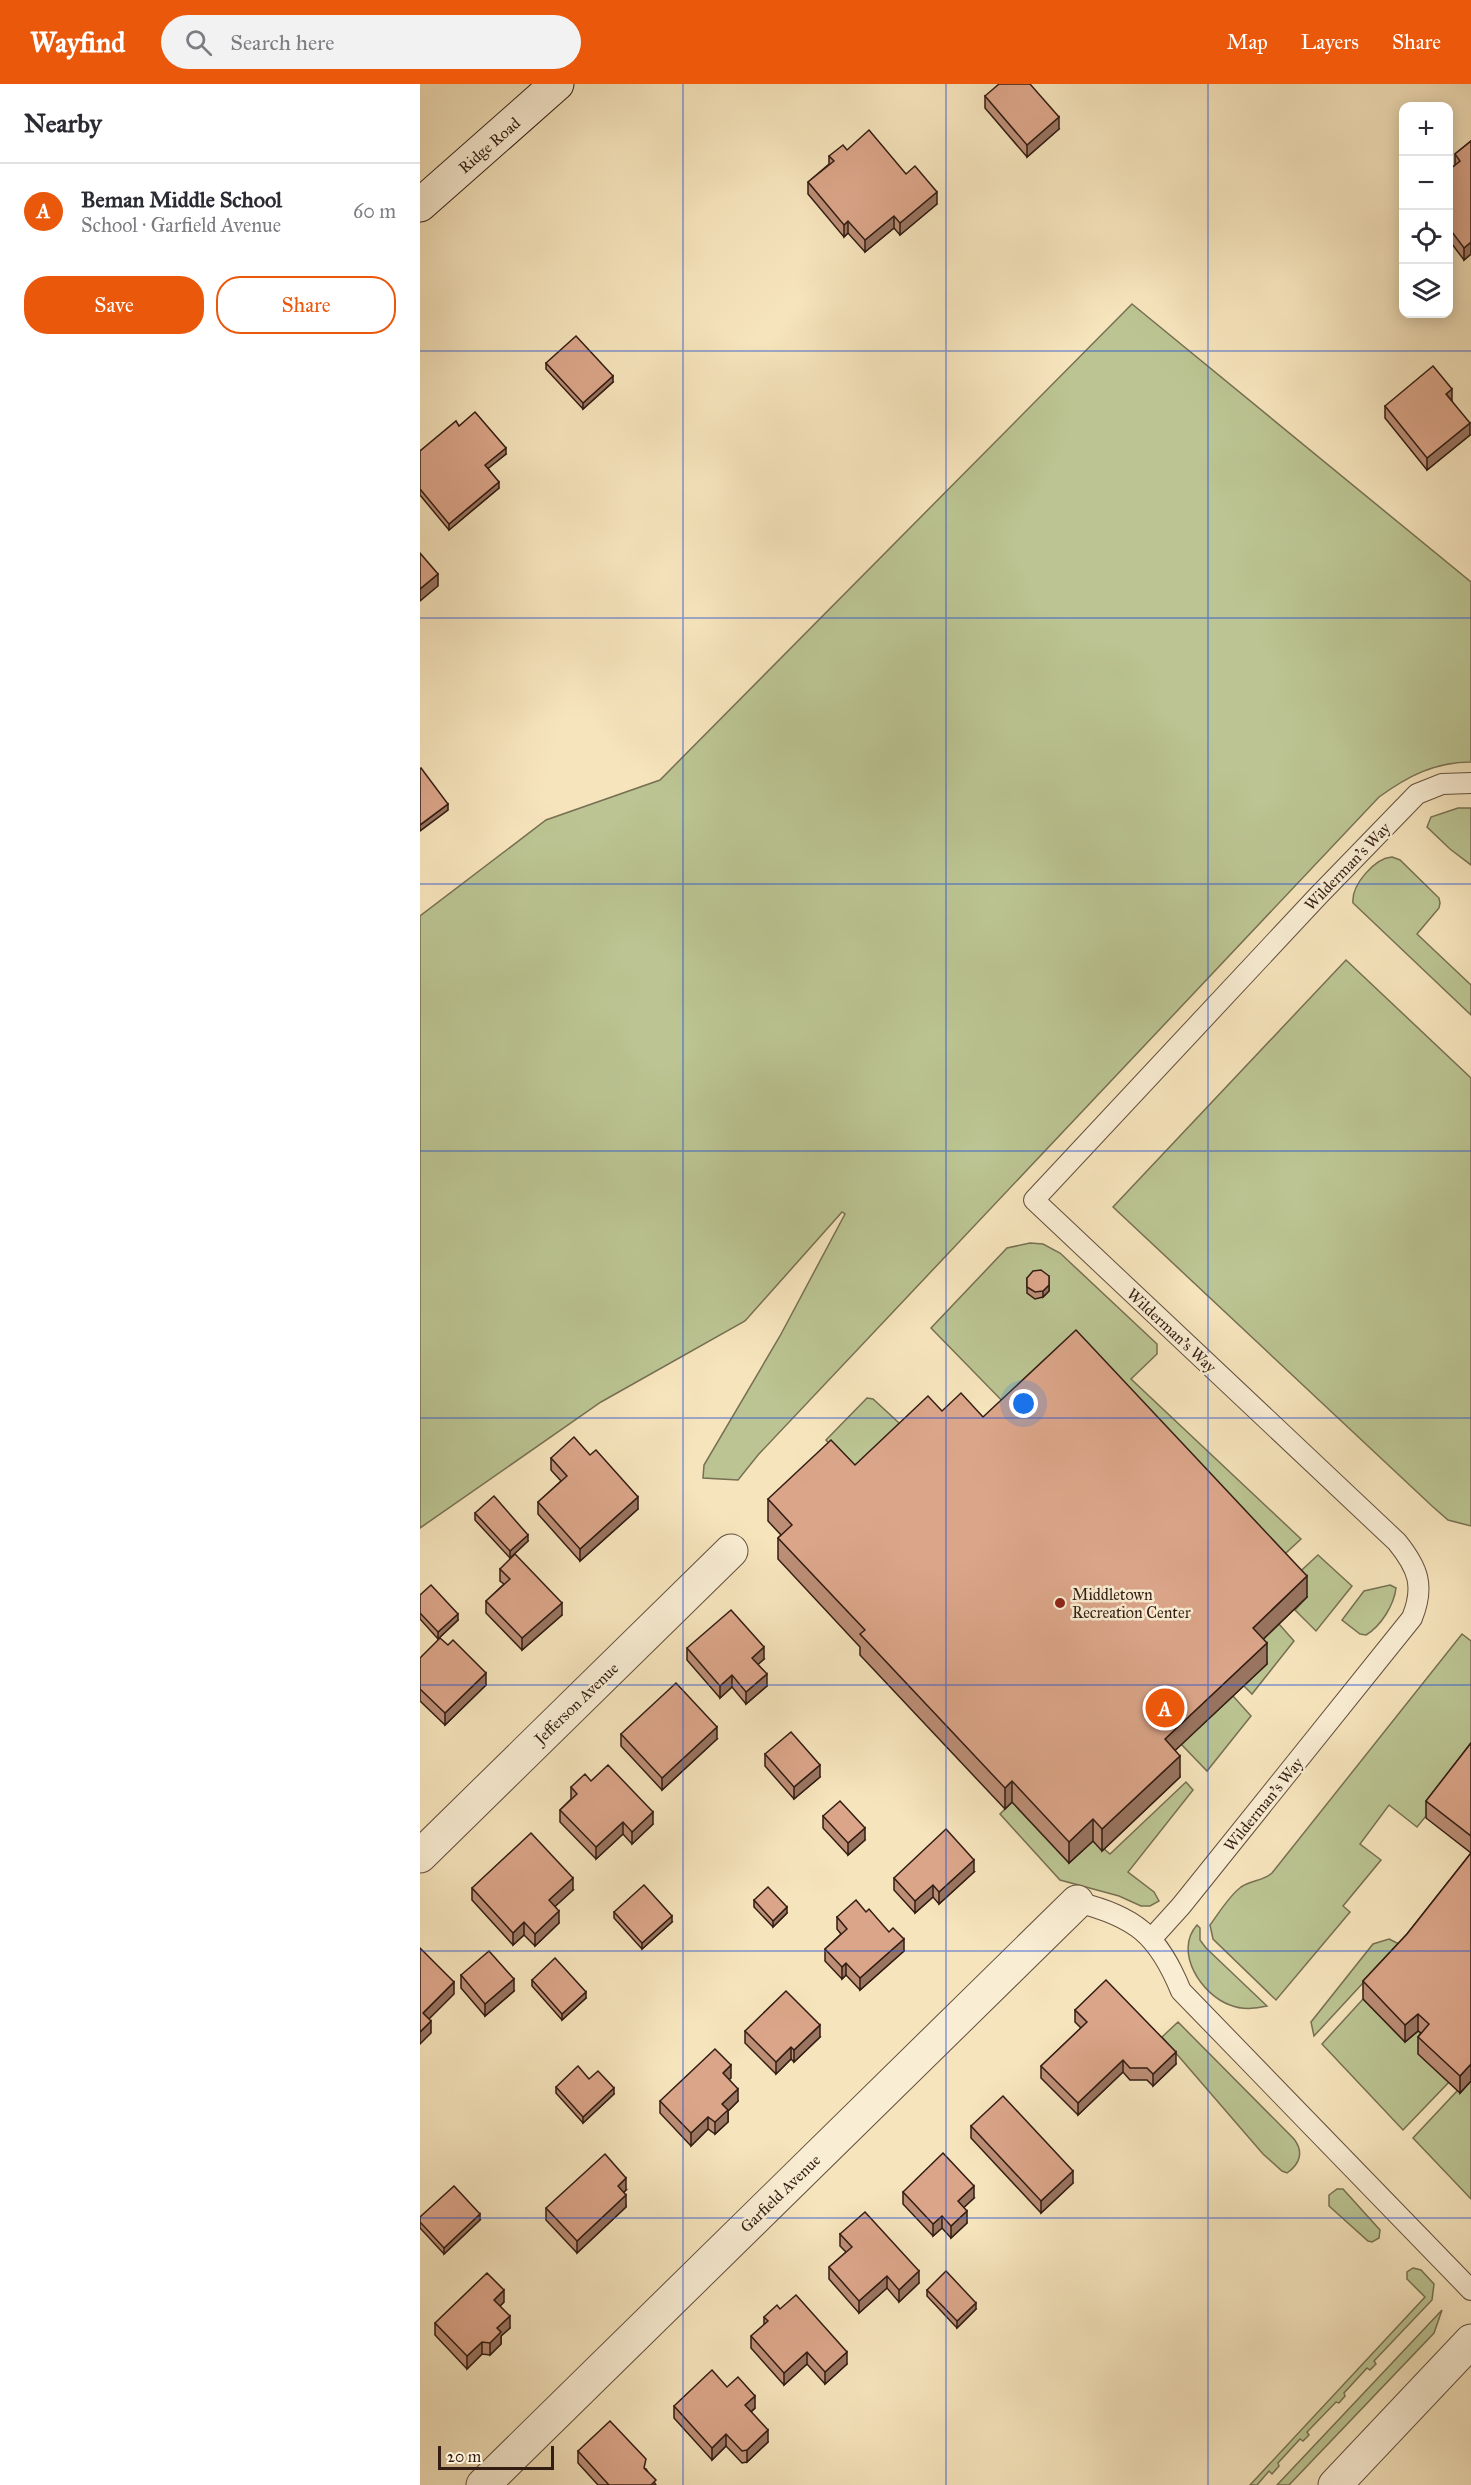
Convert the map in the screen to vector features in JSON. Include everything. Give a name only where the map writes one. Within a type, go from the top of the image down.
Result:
[{"type":"street","name":"Ridge Road","points":[[420,206],[557,84]]},
{"type":"street","name":"Jefferson Avenue","points":[[420,1856],[731,1551]]},
{"type":"street","name":"Garfield Avenue","points":[[483,2485],[1077,1902]]},
{"type":"street","points":[[1335,2485],[1471,2341]]},
{"type":"lane","name":"Wilderman's Way","points":[[1152,1938],[1181,1906],[1412,1618],[1417,1606],[1418,1576],[1410,1559],[1397,1542],[1034,1200],[1318,896],[1417,794],[1442,784],[1471,783]]},
{"type":"lane","points":[[1077,1902],[1096,1906],[1126,1920],[1152,1938],[1167,1959],[1181,1991],[1471,2290]]},
{"type":"green space","points":[[1132,304],[1471,582],[1471,762],[1446,765],[1422,772],[1379,797],[758,1455],[738,1480],[703,1478],[704,1465],[780,1336],[845,1214],[842,1212],[745,1321],[601,1402],[420,1528],[420,916],[546,820],[660,780]]},
{"type":"green space","points":[[1458,808],[1471,808],[1471,865],[1427,827],[1431,817]]},
{"type":"green space","points":[[1392,857],[1400,860],[1439,898],[1439,908],[1417,934],[1471,985],[1471,1015],[1353,903],[1356,888],[1365,874],[1378,862]]},
{"type":"green space","points":[[1346,960],[1471,1078],[1471,1526],[1448,1520],[1432,1506],[1113,1207]]},
{"type":"green space","points":[[1030,1243],[1043,1244],[1060,1253],[1157,1344],[1157,1354],[1131,1379],[1301,1539],[1275,1563],[1012,1411],[931,1328],[1007,1248]]},
{"type":"green space","points":[[867,1398],[873,1399],[911,1434],[862,1480],[826,1440]]},
{"type":"green space","points":[[1318,1555],[1352,1586],[1316,1631],[1295,1610],[1307,1597],[1291,1580]]},
{"type":"green space","points":[[1390,1585],[1396,1588],[1393,1601],[1382,1621],[1372,1631],[1366,1635],[1360,1634],[1342,1620],[1364,1591]]},
{"type":"green space","points":[[1279,1624],[1294,1641],[1252,1694],[1244,1686],[1253,1649]]},
{"type":"green space","points":[[1462,1634],[1471,1641],[1471,1761],[1417,1827],[1389,1805],[1360,1844],[1381,1860],[1343,1906],[1350,1912],[1276,2000],[1213,1939],[1210,1925],[1228,1900],[1241,1887],[1272,1873]]},
{"type":"green space","points":[[1233,1696],[1251,1716],[1207,1771],[1181,1744]]},
{"type":"green space","points":[[1186,1782],[1193,1790],[1128,1872],[1154,1892],[1159,1901],[1150,1906],[1141,1906],[1119,1896],[1060,1880],[1000,1814],[1012,1802],[1069,1863],[1093,1841],[1110,1854]]},
{"type":"green space","points":[[1197,1925],[1200,1928],[1200,1940],[1206,1948],[1267,2006],[1239,2008],[1230,2005],[1220,2000],[1201,1982],[1194,1971],[1188,1947],[1190,1936]]},
{"type":"green space","points":[[1389,1939],[1399,1944],[1314,2036],[1311,2022],[1373,1944]]},
{"type":"green space","points":[[1363,1999],[1405,2042],[1418,2031],[1429,2041],[1449,2082],[1403,2130],[1322,2044]]},
{"type":"green space","points":[[1178,2022],[1294,2139],[1299,2149],[1299,2158],[1295,2166],[1287,2173],[1263,2154],[1162,2037]]},
{"type":"green space","points":[[1471,2081],[1471,2199],[1413,2138],[1458,2090],[1460,2093]]},
{"type":"green space","points":[[1337,2189],[1343,2189],[1380,2230],[1379,2238],[1372,2242],[1368,2241],[1329,2206],[1329,2195]]},
{"type":"green space","points":[[1413,2268],[1421,2270],[1434,2284],[1432,2300],[1374,2361],[1376,2364],[1370,2370],[1367,2368],[1344,2393],[1345,2396],[1339,2403],[1336,2402],[1307,2432],[1309,2435],[1303,2441],[1300,2439],[1278,2463],[1279,2466],[1272,2474],[1269,2471],[1257,2485],[1250,2485],[1425,2297],[1407,2279],[1407,2272]]},
{"type":"green space","points":[[1442,2310],[1434,2333],[1289,2485],[1277,2485]]},
{"type":"building","points":[[999,84],[1030,84],[1059,117],[1027,145],[985,96]]},
{"type":"building","points":[[869,130],[906,174],[915,166],[937,192],[900,223],[894,216],[865,240],[848,221],[844,225],[808,182],[834,161],[829,156],[843,145],[847,150]]},
{"type":"building","points":[[1471,141],[1471,242],[1464,248],[1453,233],[1453,167],[1460,161],[1455,154]]},
{"type":"building","points":[[576,336],[613,376],[583,403],[546,363]]},
{"type":"building","points":[[1433,366],[1452,389],[1446,394],[1470,423],[1427,458],[1385,406]]},
{"type":"building","points":[[475,412],[506,448],[485,465],[499,482],[449,524],[420,489],[420,451],[456,421],[459,426]]},
{"type":"building","points":[[420,553],[438,574],[420,589]]},
{"type":"building","points":[[420,769],[448,804],[420,825]]},
{"type":"building","points":[[1041,1270],[1049,1276],[1049,1285],[1043,1291],[1035,1292],[1027,1287],[1027,1278],[1033,1271]]},
{"type":"building","name":"Middletown Recreation Center","points":[[1076,1330],[1307,1576],[1253,1628],[1267,1643],[1165,1739],[1180,1756],[1102,1829],[1093,1819],[1069,1842],[1012,1781],[1005,1788],[860,1634],[865,1630],[778,1538],[792,1525],[768,1499],[831,1440],[855,1465],[928,1396],[942,1411],[961,1393],[983,1417]]},
{"type":"building","points":[[574,1437],[590,1455],[596,1450],[638,1497],[580,1549],[538,1502],[567,1476],[551,1458]]},
{"type":"building","points":[[494,1496],[528,1535],[510,1551],[475,1513]]},
{"type":"building","points":[[515,1554],[562,1603],[522,1638],[486,1601],[510,1579],[500,1569]]},
{"type":"building","points":[[431,1585],[458,1614],[438,1632],[420,1613],[420,1595]]},
{"type":"building","points":[[731,1610],[764,1647],[752,1658],[767,1674],[746,1692],[732,1675],[720,1686],[687,1648]]},
{"type":"building","points":[[440,1638],[448,1645],[453,1640],[486,1673],[445,1713],[420,1689],[420,1658]]},
{"type":"building","points":[[676,1683],[717,1727],[662,1778],[621,1734]]},
{"type":"building","points":[[791,1732],[820,1765],[794,1787],[765,1754]]},
{"type":"building","points":[[1471,1743],[1471,1836],[1426,1801]]},
{"type":"building","points":[[608,1765],[653,1812],[632,1832],[623,1822],[596,1847],[560,1810],[577,1794],[571,1787],[585,1774],[591,1781]]},
{"type":"building","points":[[840,1801],[865,1828],[848,1843],[823,1816]]},
{"type":"building","points":[[946,1829],[974,1860],[939,1892],[933,1885],[915,1901],[894,1878]]},
{"type":"building","points":[[531,1833],[573,1878],[549,1900],[559,1911],[535,1934],[524,1922],[513,1933],[472,1888]]},
{"type":"building","points":[[1471,1853],[1471,2064],[1460,2076],[1418,2037],[1429,2024],[1418,2014],[1405,2025],[1363,1981],[1407,1934]]},
{"type":"building","points":[[644,1885],[672,1916],[642,1943],[614,1912]]},
{"type":"building","points":[[768,1887],[787,1907],[773,1921],[754,1900]]},
{"type":"building","points":[[856,1900],[866,1912],[869,1909],[889,1932],[893,1928],[904,1939],[860,1978],[846,1963],[842,1967],[825,1949],[847,1929],[837,1917]]},
{"type":"building","points":[[420,1948],[454,1982],[423,2013],[431,2021],[420,2032]]},
{"type":"building","points":[[489,1951],[514,1979],[485,2004],[461,1975]]},
{"type":"building","points":[[555,1958],[586,1992],[562,2014],[532,1980]]},
{"type":"building","points":[[1106,1980],[1176,2052],[1153,2074],[1147,2068],[1130,2068],[1123,2060],[1078,2103],[1041,2066],[1087,2022],[1075,2010]]},
{"type":"building","points":[[786,1991],[820,2025],[794,2050],[791,2047],[776,2062],[745,2031]]},
{"type":"building","points":[[715,2049],[731,2065],[723,2073],[738,2089],[722,2104],[728,2110],[715,2122],[708,2117],[691,2133],[660,2101]]},
{"type":"building","points":[[578,2066],[589,2079],[598,2071],[614,2088],[583,2117],[556,2087]]},
{"type":"building","points":[[1003,2096],[1073,2171],[1041,2201],[971,2126]]},
{"type":"building","points":[[943,2153],[974,2186],[958,2201],[967,2211],[951,2226],[942,2216],[933,2224],[903,2192]]},
{"type":"building","points":[[605,2154],[626,2178],[618,2186],[626,2195],[577,2241],[546,2208]]},
{"type":"building","points":[[454,2186],[480,2214],[444,2248],[420,2222],[420,2217]]},
{"type":"building","points":[[865,2212],[919,2271],[899,2290],[887,2276],[859,2301],[829,2267],[852,2247],[840,2234]]},
{"type":"building","points":[[946,2271],[976,2303],[957,2321],[927,2290]]},
{"type":"building","points":[[487,2273],[504,2290],[494,2300],[510,2316],[497,2328],[501,2332],[490,2343],[482,2342],[467,2356],[435,2323]]},
{"type":"building","points":[[796,2295],[847,2352],[825,2372],[807,2352],[784,2373],[751,2336],[768,2321],[764,2317],[777,2305],[780,2309]]},
{"type":"building","points":[[712,2370],[727,2387],[738,2377],[755,2396],[745,2405],[768,2430],[747,2450],[742,2451],[726,2434],[712,2448],[674,2406]]},
{"type":"building","points":[[610,2421],[646,2459],[644,2468],[656,2480],[651,2485],[609,2485],[578,2451]]},
{"type":"place","name":"Middletown Recreation Center","points":[[1060,1603]]},
{"type":"place","name":"Beman Middle School","points":[[1165,1708]]}]
